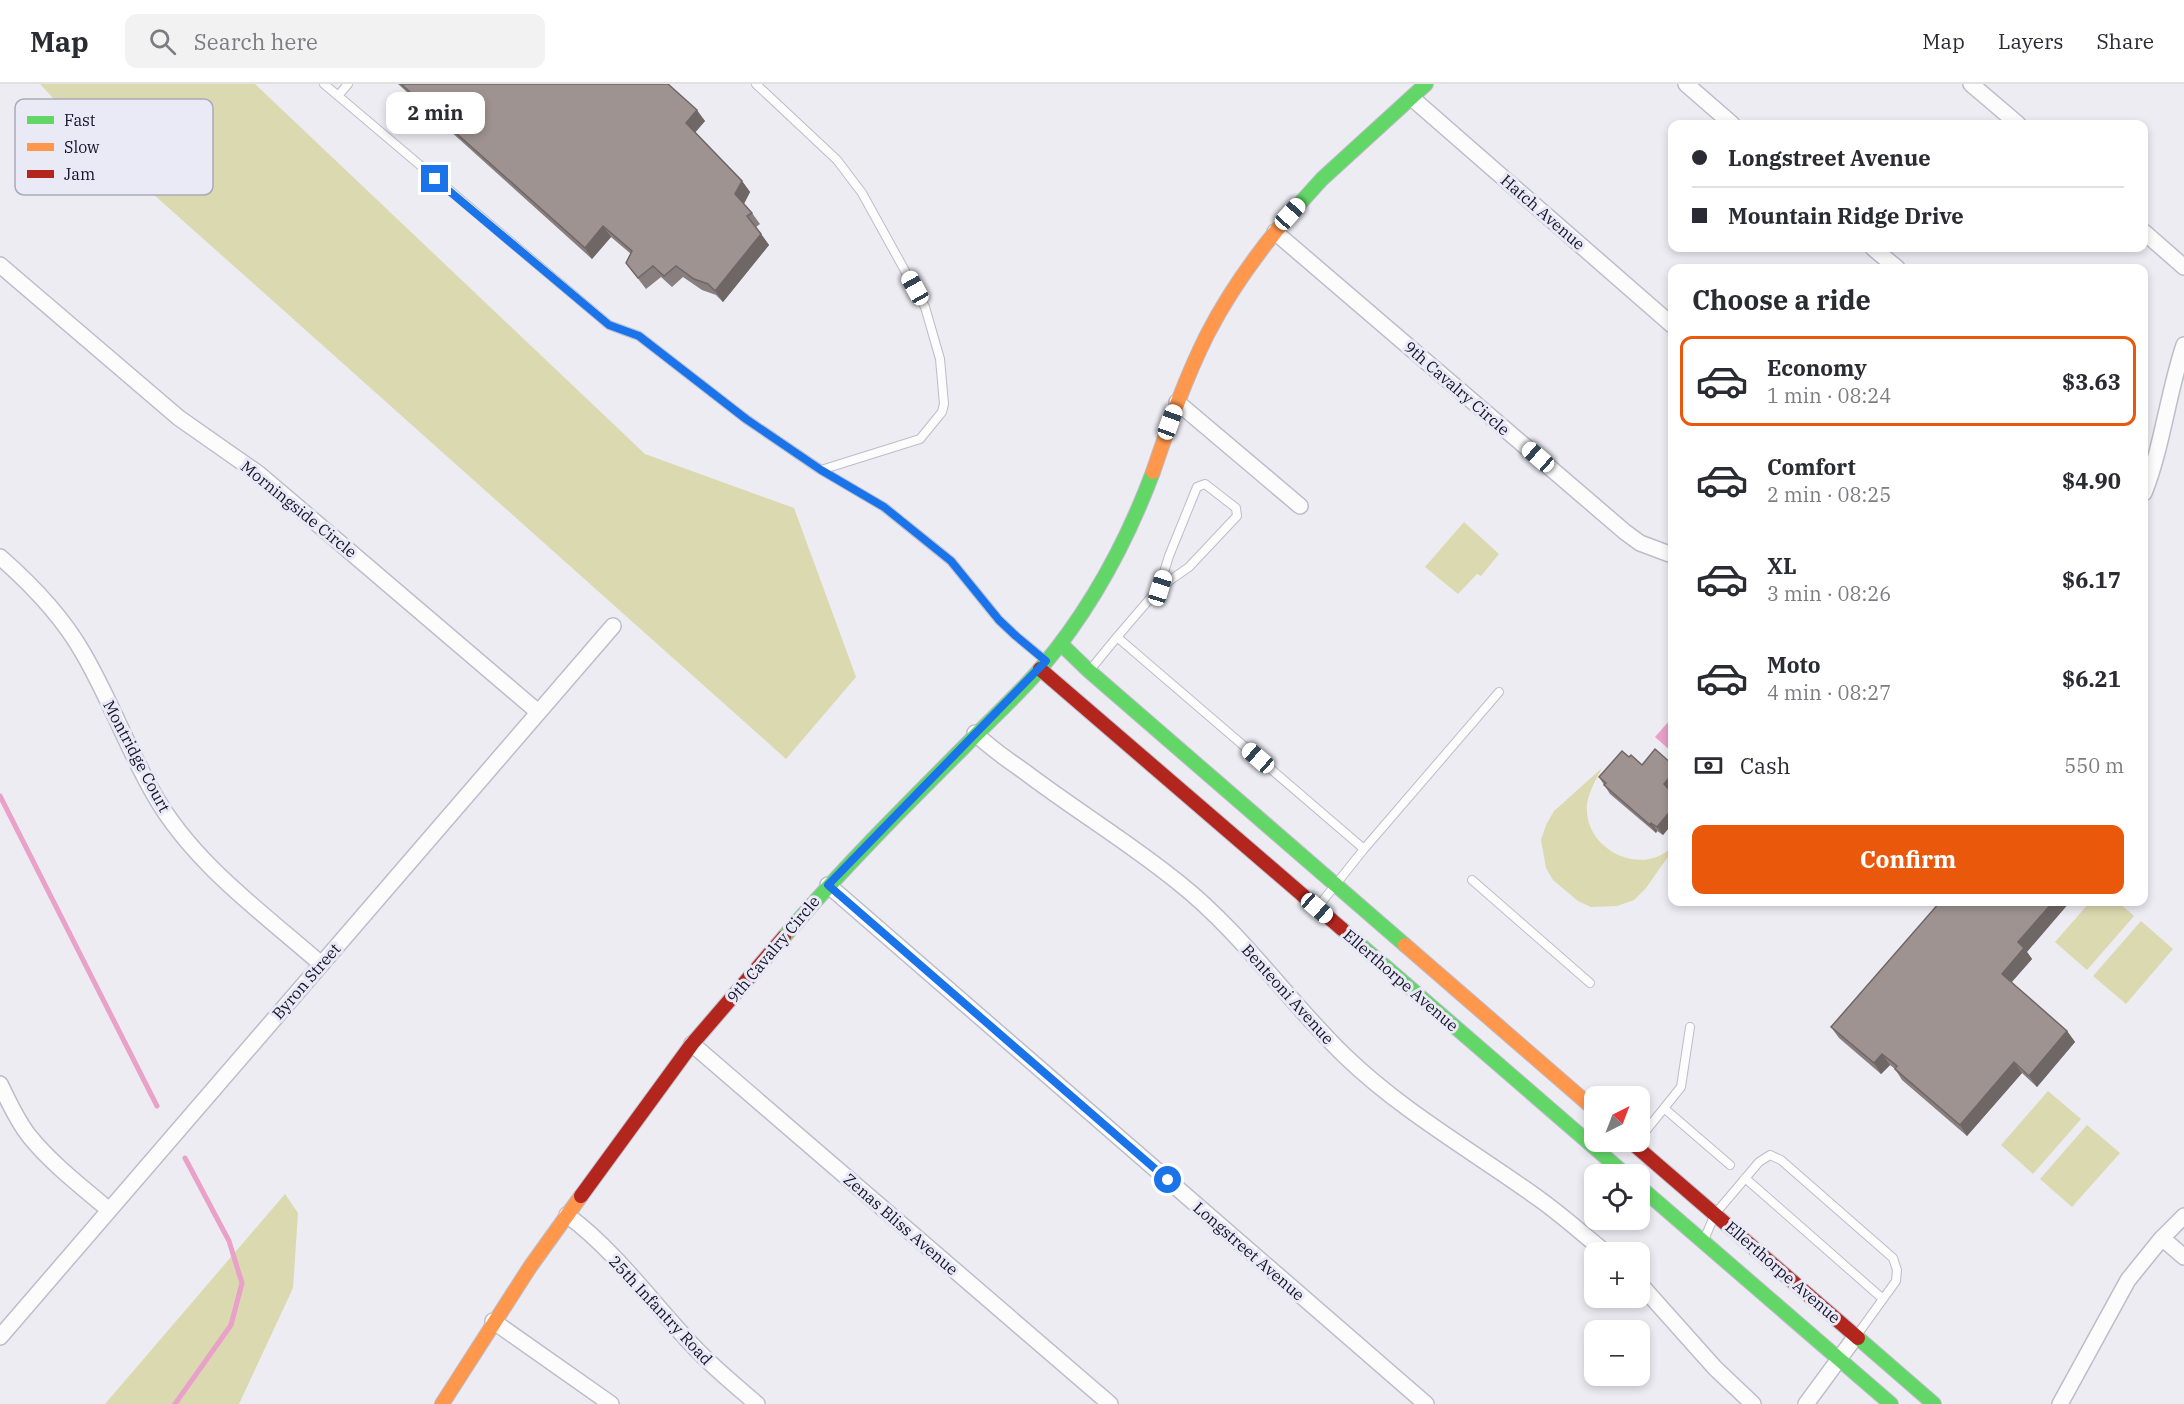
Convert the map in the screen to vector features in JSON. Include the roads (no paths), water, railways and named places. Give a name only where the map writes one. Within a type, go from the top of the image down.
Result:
[{"type":"street","name":"9th Cavalry Circle","points":[[442,1404],[493,1321],[618,1143],[692,1044],[828,885],[1061,644],[1107,576],[1136,517],[1177,402],[1207,334],[1234,289],[1275,232],[1321,180],[1373,131],[1413,99],[1426,84]]},
{"type":"street","points":[[1686,84],[1727,120]]},
{"type":"street","points":[[1971,84],[2013,120]]},
{"type":"street","name":"Hatch Avenue","points":[[1413,99],[1668,322]]},
{"type":"street","name":"9th Cavalry Circle","points":[[1275,232],[1625,532],[1640,543],[1668,554]]},
{"type":"street","points":[[2148,236],[2184,267]]},
{"type":"street","points":[[1878,252],[1892,264]]},
{"type":"street","name":"Morningside Circle","points":[[0,265],[179,418],[260,474],[538,712]]},
{"type":"street","points":[[2148,482],[2150,477],[2149,453],[2184,345]]},
{"type":"street","points":[[1177,402],[1300,506]]},
{"type":"street","name":"Montridge Court","points":[[0,556],[45,600],[83,652],[155,797],[189,844],[232,886],[321,964]]},
{"type":"street","name":"Byron Street","points":[[0,1337],[613,626]]},
{"type":"street","name":"Ellerthorpe Avenue","points":[[1061,644],[1089,671],[1584,1100]]},
{"type":"street","name":"Ellerthorpe Avenue","points":[[1043,665],[1317,908],[1613,1164]]},
{"type":"street","name":"Benteoni Avenue","points":[[975,733],[1049,790],[1136,849],[1182,884],[1229,929],[1345,1056],[1413,1113],[1542,1201],[1593,1242]]},
{"type":"street","name":"Longstreet Avenue","points":[[828,885],[1426,1404]]},
{"type":"street","name":"Zenas Bliss Avenue","points":[[692,1044],[1110,1404]]},
{"type":"street","points":[[0,1084],[29,1136],[53,1161],[109,1210]]},
{"type":"street","name":"Ellerthorpe Avenue","points":[[1647,1152],[1934,1404]]},
{"type":"street","name":"Ellerthorpe Avenue","points":[[1650,1196],[1891,1404]]},
{"type":"street","name":"25th Infantry Road","points":[[567,1215],[630,1275],[696,1349],[757,1404]]},
{"type":"street","points":[[2060,1404],[2128,1280],[2162,1238],[2184,1216]]},
{"type":"street","points":[[2162,1238],[2184,1257]]},
{"type":"street","points":[[1650,1295],[1715,1368],[1753,1404]]},
{"type":"street","points":[[493,1321],[611,1404]]},
{"type":"street","points":[[1806,1404],[1856,1336]]},
{"type":"lane","points":[[324,84],[609,325],[639,336],[746,419],[821,470],[884,507],[951,561],[999,620],[1043,665]]},
{"type":"lane","points":[[338,96],[348,84]]},
{"type":"lane","points":[[756,84],[837,160],[862,193],[925,307],[939,359],[944,404],[942,412],[921,439],[821,470]]},
{"type":"lane","points":[[1089,671],[1160,588],[1189,567],[1237,516],[1236,508],[1205,484],[1197,487],[1169,556],[1160,588]]},
{"type":"lane","points":[[1117,637],[1364,849]]},
{"type":"lane","points":[[1317,908],[1364,849],[1499,692]]},
{"type":"lane","points":[[1472,880],[1590,983]]},
{"type":"lane","points":[[1650,1124],[1681,1087],[1690,1027]]},
{"type":"lane","points":[[1665,1108],[1730,1165]]},
{"type":"lane","points":[[1704,1242],[1715,1214],[1759,1162],[1770,1155],[1781,1160],[1893,1258],[1898,1270],[1896,1281],[1856,1336]]},
{"type":"lane","points":[[1745,1178],[1883,1299]]},
{"type":"waterway","points":[[0,796],[157,1106]]},
{"type":"waterway","points":[[175,1404],[231,1325],[242,1283],[229,1241],[185,1158]]}]
